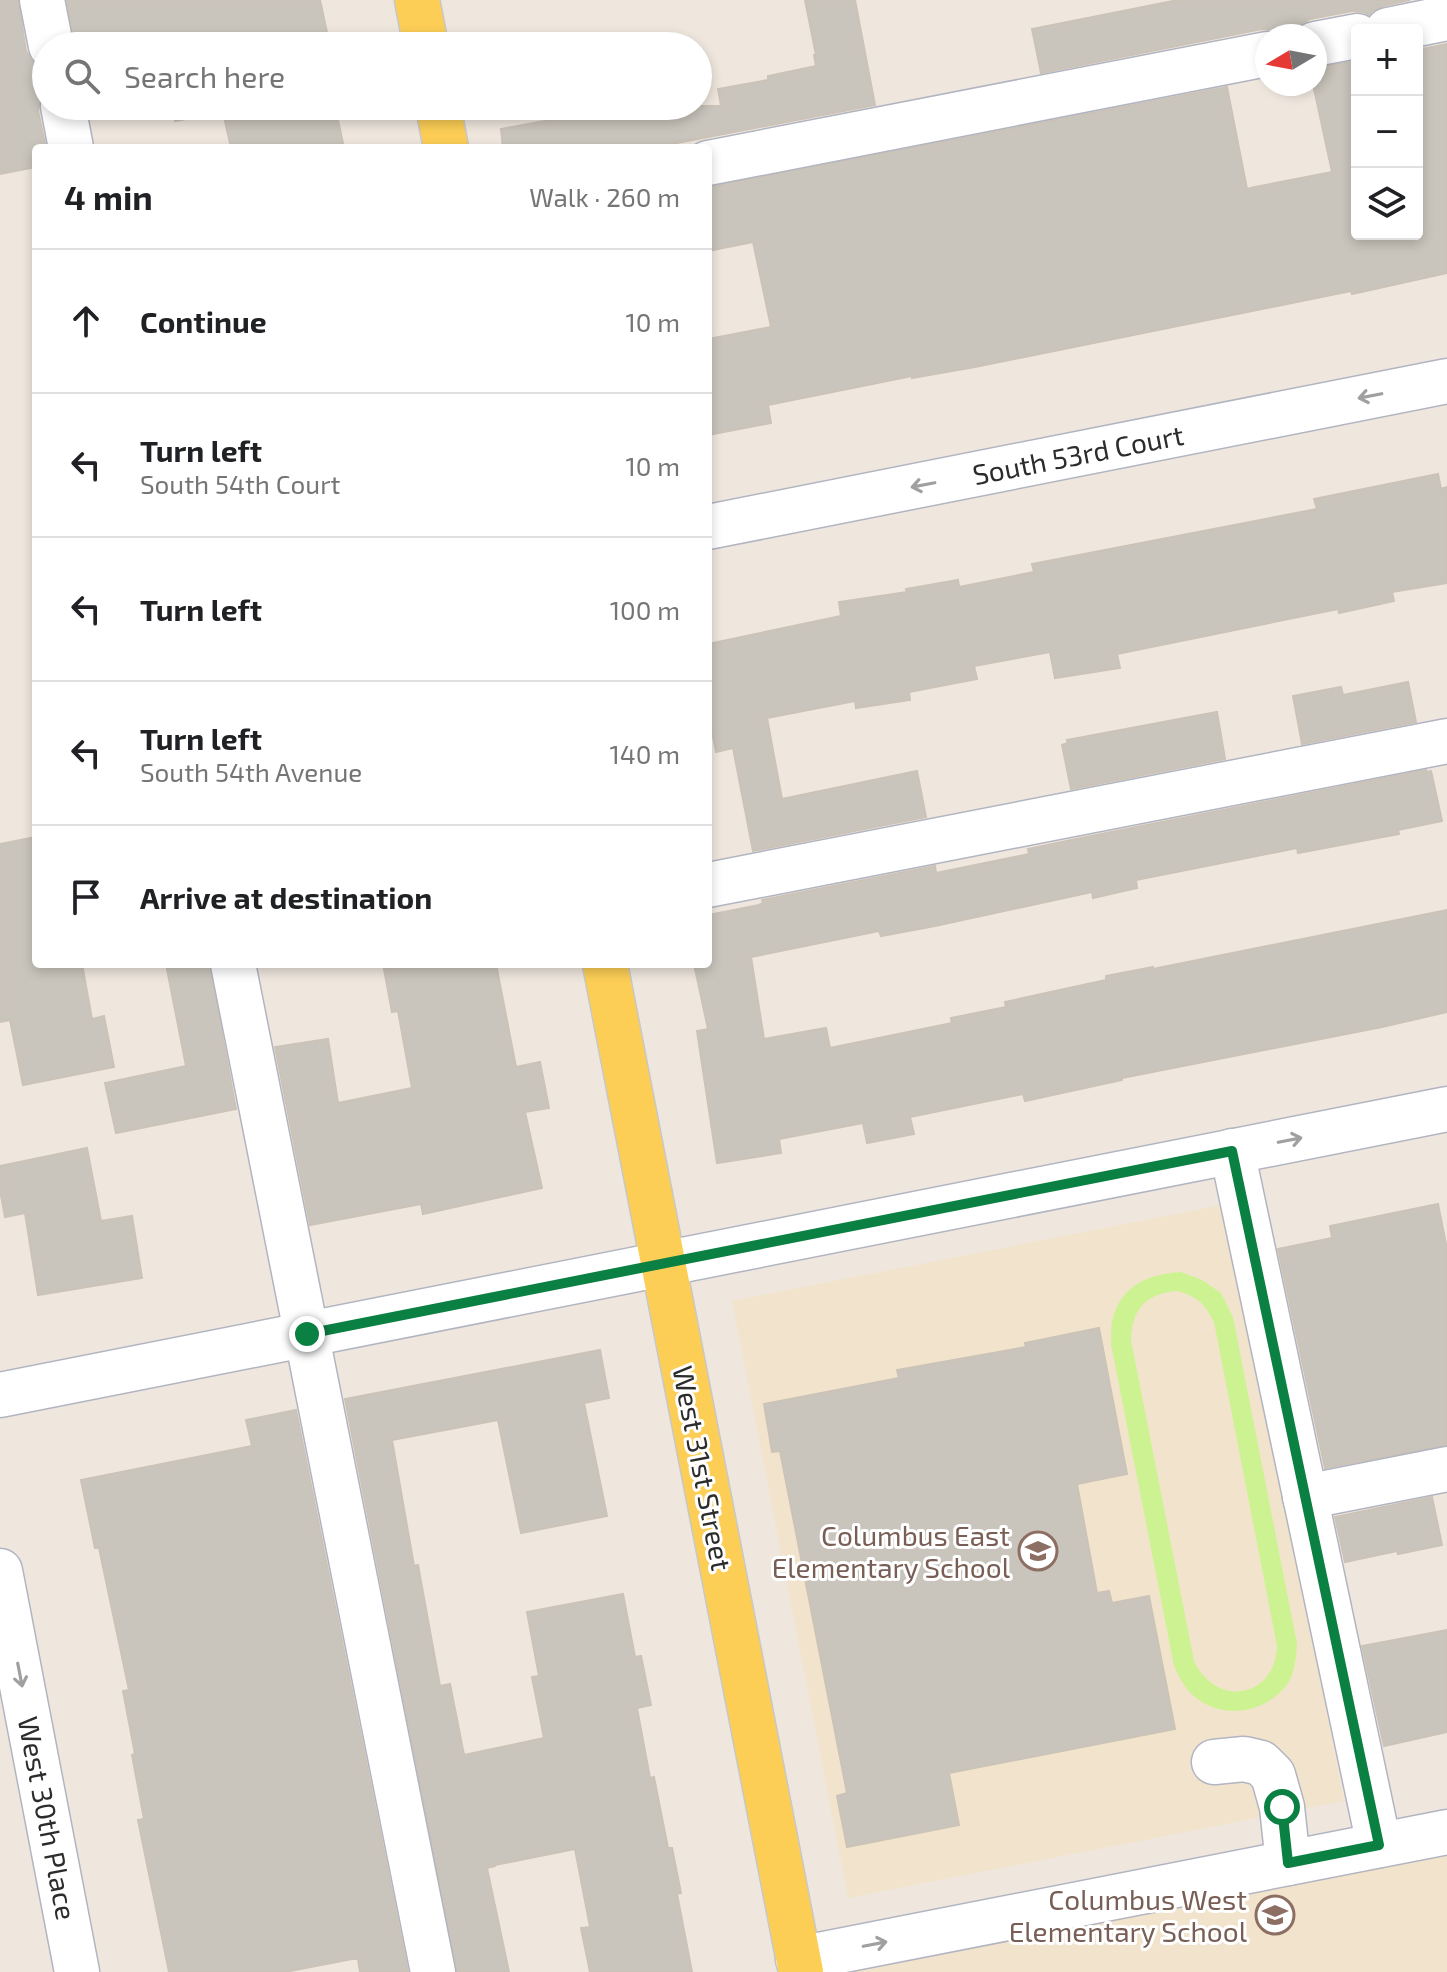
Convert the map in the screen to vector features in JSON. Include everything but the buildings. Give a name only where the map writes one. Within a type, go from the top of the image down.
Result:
[{"type":"main road","points":[[417,0],[423,32]]},
{"type":"main road","points":[[441,120],[445,144]]},
{"type":"main road","name":"West 31st Street","points":[[606,968],[799,1966]]},
{"type":"street","points":[[42,0],[48,32]]},
{"type":"street","points":[[1418,24],[1447,18]]},
{"type":"street","points":[[1327,42],[1351,37]]},
{"type":"street","points":[[712,162],[1255,56]]},
{"type":"street","points":[[66,120],[70,144]]},
{"type":"street","name":"South 53rd Court","points":[[712,526],[1447,381]]},
{"type":"street","points":[[712,884],[1447,741]]},
{"type":"street","points":[[234,968],[433,1972]]},
{"type":"street","points":[[0,1395],[1447,1109]]},
{"type":"street","points":[[1232,1151],[1379,1845]]},
{"type":"street","points":[[1305,1497],[1447,1469]]},
{"type":"street","name":"West 30th Place","points":[[0,1571],[77,1972]]},
{"type":"street","points":[[1214,1762],[1244,1759],[1261,1763],[1273,1775],[1282,1807],[1288,1863]]},
{"type":"street","points":[[799,1966],[1447,1832]]},
{"type":"shaded area","name":"Columbus East Elementary School","points":[[1227,1204],[1344,1801],[848,1898],[732,1301]]},
{"type":"shaded area","name":"Columbus West Elementary School","points":[[1447,1847],[1447,1972],[815,1972]]},
{"type":"green space","points":[[1181,1272],[1202,1280],[1221,1293],[1233,1317],[1297,1644],[1293,1671],[1286,1686],[1266,1702],[1243,1710],[1218,1709],[1195,1697],[1174,1666],[1111,1344],[1112,1321],[1117,1306],[1130,1289],[1148,1278]],"holes":[[[1178,1291],[1200,1302],[1214,1322],[1277,1646],[1274,1664],[1266,1677],[1256,1686],[1243,1691],[1229,1691],[1216,1686],[1204,1676],[1194,1661],[1131,1340],[1134,1319],[1143,1304],[1158,1295]]]},
{"type":"place","name":"Columbus East Elementary School","points":[[1038,1551]]},
{"type":"place","name":"Columbus West Elementary School","points":[[1275,1915]]},
{"type":"route","points":[[307,1334],[1232,1151],[1379,1845],[1288,1863],[1282,1807]]}]
